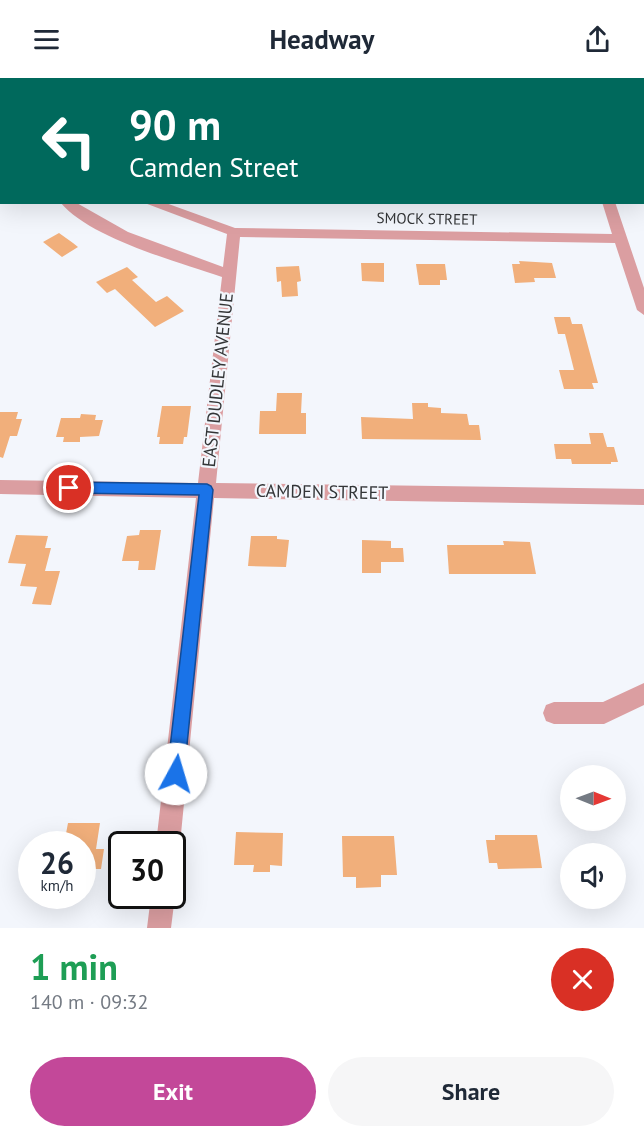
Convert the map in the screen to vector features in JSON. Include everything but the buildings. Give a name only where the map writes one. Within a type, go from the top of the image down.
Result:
[{"type":"street","name":"EAST DUDLEY AVENUE","points":[[69,204],[88,218],[123,235],[229,274]]},
{"type":"street","points":[[154,204],[234,232]]},
{"type":"street","points":[[609,204],[644,310]]},
{"type":"street","name":"EAST DUDLEY AVENUE","points":[[169,831],[234,232]]},
{"type":"street","name":"SMOCK STREET","points":[[234,232],[620,239]]},
{"type":"street","name":"CAMDEN STREET","points":[[0,487],[644,497]]},
{"type":"street","points":[[554,712],[604,713],[644,694]]},
{"type":"street","points":[[159,928],[161,909]]},
{"type":"route","points":[[69,488],[207,490],[176,774]]}]
